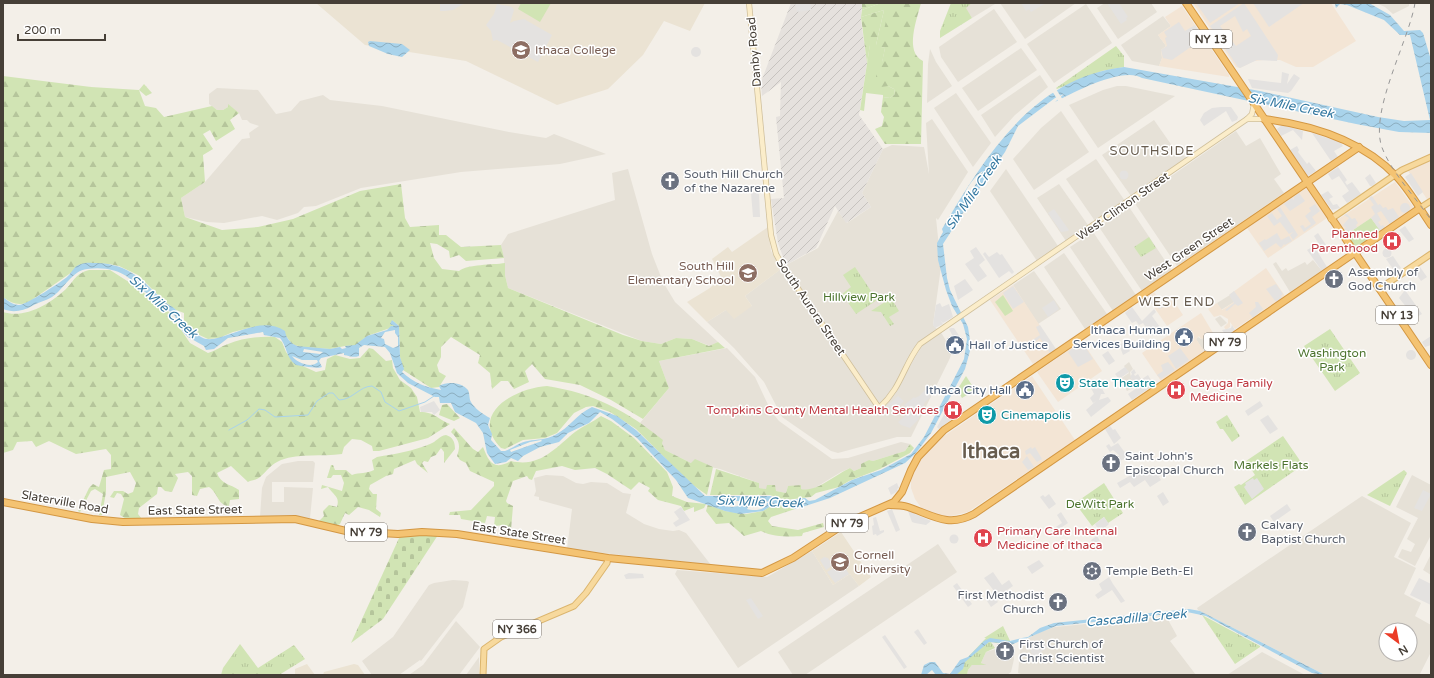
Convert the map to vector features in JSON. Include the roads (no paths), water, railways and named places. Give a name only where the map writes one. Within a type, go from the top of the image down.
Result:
[{"type":"highway","name":"NY 13","points":[[1186,3],[1431,365]]},
{"type":"highway","points":[[1264,119],[1304,127],[1352,143],[1359,147],[1394,175],[1420,208],[1431,225]]},
{"type":"highway","name":"West Green Street","points":[[891,504],[902,492],[918,457],[937,436],[1359,147]]},
{"type":"highway","name":"NY 79","points":[[891,504],[906,506],[933,518],[946,520],[964,518],[974,514],[1420,208]]},
{"type":"highway","name":"Slaterville Road","points":[[3,502],[92,519],[123,522]]},
{"type":"highway","name":"East State Street","points":[[123,522],[295,519],[337,530],[358,532],[457,534],[608,558],[762,573],[792,558],[846,523],[891,504]]},
{"type":"main road","name":"Danby Road","points":[[749,3],[758,101]]},
{"type":"main road","name":"South Aurora Street","points":[[758,101],[771,235],[776,254],[879,408]]},
{"type":"main road","points":[[1248,119],[1252,114],[1253,103]]},
{"type":"main road","points":[[1248,119],[1264,119]]},
{"type":"main road","name":"West Clinton Street","points":[[879,408],[897,389],[914,352],[920,344],[985,301],[1248,119]]},
{"type":"main road","points":[[1331,219],[1394,175],[1431,157]]},
{"type":"main road","name":"NY 79","points":[[1420,208],[1431,201]]},
{"type":"main road","points":[[1379,289],[1431,254]]},
{"type":"main road","name":"NY 366","points":[[483,675],[484,649],[506,634],[574,606],[586,593],[604,568],[608,558]]},
{"type":"water","name":"Six Mile Creek","points":[[1336,3],[1369,3],[1390,15],[1404,31],[1420,30],[1423,33],[1431,60],[1431,133],[1399,132],[1356,124],[1142,78],[1134,75],[1123,75],[1098,82],[1055,102],[1064,94],[1055,98],[1018,126],[1005,152],[943,244],[950,290],[968,327],[971,347],[965,369],[931,433],[916,453],[905,463],[830,498],[795,509],[793,506],[774,504],[763,511],[740,514],[725,511],[688,498],[676,480],[637,438],[600,412],[589,423],[568,433],[559,442],[540,447],[523,456],[518,461],[511,458],[506,462],[495,464],[487,453],[483,433],[476,423],[455,412],[451,403],[440,403],[439,397],[435,397],[408,383],[397,373],[390,353],[385,347],[364,345],[359,348],[359,356],[352,357],[344,355],[344,353],[321,358],[319,361],[322,367],[317,368],[296,365],[292,362],[280,338],[264,335],[263,332],[228,338],[214,349],[206,350],[204,346],[188,337],[183,332],[175,316],[153,296],[143,291],[132,280],[124,275],[109,269],[98,268],[82,270],[73,276],[56,294],[50,298],[22,310],[10,311],[3,309],[3,297],[15,304],[23,304],[59,283],[77,266],[83,263],[91,263],[108,264],[127,270],[135,275],[176,310],[188,328],[201,337],[209,339],[218,338],[250,327],[262,325],[274,326],[285,331],[289,340],[297,346],[330,349],[340,347],[342,349],[346,348],[345,346],[355,345],[367,336],[387,330],[391,326],[395,326],[390,324],[392,320],[399,326],[400,357],[404,369],[402,372],[415,382],[435,389],[441,390],[439,386],[446,383],[454,383],[465,387],[468,390],[472,404],[479,411],[490,418],[488,425],[492,434],[491,440],[501,451],[505,451],[525,442],[552,437],[565,429],[582,413],[592,407],[617,416],[636,430],[705,496],[770,496],[784,501],[805,498],[809,501],[815,500],[852,480],[881,470],[911,454],[924,437],[964,359],[967,339],[963,324],[952,306],[946,290],[938,260],[937,243],[943,232],[942,229],[958,202],[994,149],[1015,125],[1037,104],[1063,87],[1092,74],[1124,67],[1260,91],[1378,117],[1404,121],[1430,120],[1410,35],[1400,35],[1384,20],[1347,5],[1340,4],[1336,8]],"holes":[[[983,171],[969,196],[963,201],[967,189]],[[395,330],[398,337],[398,346],[393,348],[385,344],[384,339],[381,338],[385,332]],[[304,349],[323,352],[320,354],[303,352]],[[292,356],[302,360],[317,360],[318,362],[308,365]],[[542,441],[511,452],[510,450],[530,442]],[[760,501],[773,502],[767,503],[764,508],[758,510],[747,509],[750,504]],[[717,502],[745,502],[735,507],[723,506]]]},
{"type":"water","points":[[368,42],[402,44],[410,50],[402,57],[388,54],[369,46]]},
{"type":"water","name":"Cascadilla Creek","points":[[1189,609],[1200,611],[1325,675],[1312,673],[1206,616],[1187,612],[1056,626],[1013,644],[989,642],[965,662],[963,669],[956,675],[936,675],[932,670],[926,675],[921,675],[924,665],[930,662],[935,662],[943,673],[950,674],[960,660],[968,657],[984,641],[990,638],[1010,641],[1028,637],[1040,628],[1054,623]]},
{"type":"waterway","points":[[229,430],[247,420],[259,409],[265,410],[275,417],[308,415],[317,401],[329,393],[333,393],[339,400],[348,398],[364,388],[372,386],[381,392],[385,402],[399,411],[425,402],[434,396]]},
{"type":"railway","points":[[1415,3],[1385,98],[1380,118],[1380,135],[1383,150],[1387,159],[1431,220]]},
{"type":"place","name":"Ithaca College","points":[[521,50]]},
{"type":"place","name":"South Hill Church of the Nazarene","points":[[670,181]]},
{"type":"place","name":"Planned Parenthood","points":[[1392,241]]},
{"type":"place","name":"South Hill Elementary School","points":[[748,273]]},
{"type":"place","name":"Assembly of God Church","points":[[1334,279]]},
{"type":"place","name":"Ithaca Human Services Building","points":[[1184,337]]},
{"type":"place","name":"Hall of Justice","points":[[955,345]]},
{"type":"place","name":"State Theatre","points":[[1065,383]]},
{"type":"place","name":"Ithaca City Hall","points":[[1025,390]]},
{"type":"place","name":"Cayuga Family Medicine","points":[[1176,390]]},
{"type":"place","name":"Tompkins County Mental Health Services","points":[[953,410]]},
{"type":"place","name":"Cinemapolis","points":[[987,415]]},
{"type":"place","name":"Saint John's Episcopal Church","points":[[1111,463]]},
{"type":"place","name":"Calvary Baptist Church","points":[[1247,532]]},
{"type":"place","name":"Primary Care Internal Medicine of Ithaca","points":[[983,538]]},
{"type":"place","name":"Cornell University","points":[[840,562]]},
{"type":"place","name":"Temple Beth-El","points":[[1092,571]]},
{"type":"place","name":"First Methodist Church","points":[[1058,602]]},
{"type":"place","name":"First Church of Christ Scientist","points":[[1005,651]]},
{"type":"district","name":"SOUTHSIDE","points":[[1152,150]]},
{"type":"district","name":"WEST END","points":[[1177,301]]},
{"type":"district","name":"Ithaca","points":[[991,451]]},
{"type":"park label","name":"Hillview Park","points":[[859,297]]},
{"type":"park label","name":"Washington Park","points":[[1332,360]]},
{"type":"park label","name":"Markels Flats","points":[[1271,465]]},
{"type":"park label","name":"DeWitt Park","points":[[1100,504]]}]
